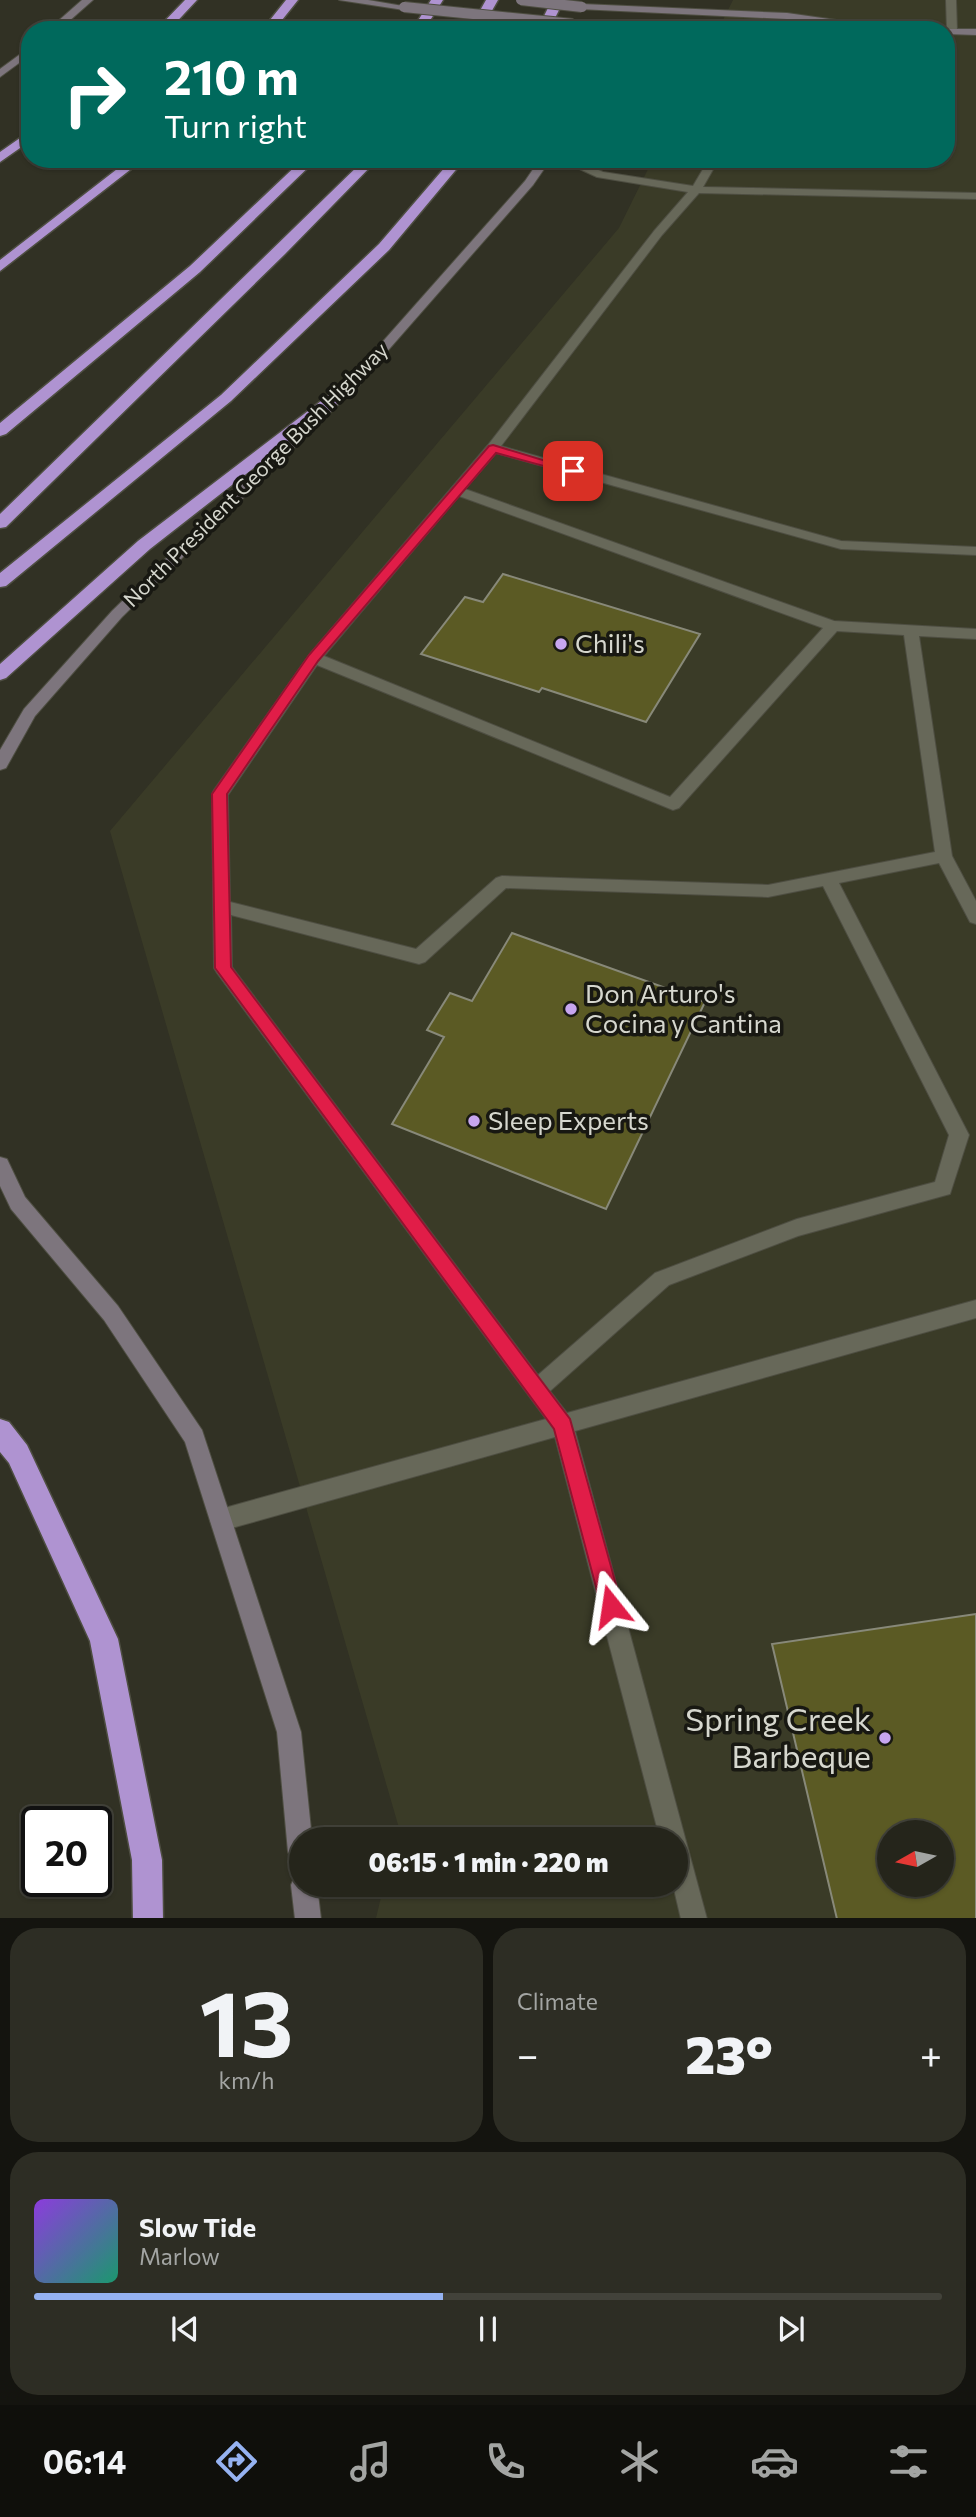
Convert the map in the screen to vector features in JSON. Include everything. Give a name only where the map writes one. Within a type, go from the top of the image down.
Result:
[{"type":"highway","points":[[171,21],[191,0]]},
{"type":"highway","points":[[275,21],[292,0]]},
{"type":"highway","points":[[424,21],[437,0]]},
{"type":"highway","points":[[480,21],[492,0]]},
{"type":"highway","points":[[548,21],[558,0]]},
{"type":"highway","points":[[0,158],[21,142]]},
{"type":"highway","points":[[0,267],[126,168]]},
{"type":"highway","points":[[0,431],[203,262],[302,168]]},
{"type":"highway","points":[[0,523],[363,168]]},
{"type":"highway","points":[[0,582],[226,398],[384,247],[451,168]]},
{"type":"highway","points":[[0,674],[144,545],[351,385]]},
{"type":"highway","points":[[0,1431],[18,1454],[104,1639],[147,1860],[148,1918]]},
{"type":"main road","points":[[64,21],[88,0]]},
{"type":"main road","points":[[344,0],[544,21]]},
{"type":"main road","points":[[521,0],[582,7],[635,5],[787,16],[819,21]]},
{"type":"main road","points":[[955,31],[976,32]]},
{"type":"main road","points":[[0,74],[21,57]]},
{"type":"main road","name":"North President George Bush Highway","points":[[0,764],[29,713],[117,614],[351,385],[540,168]]},
{"type":"main road","points":[[0,1165],[18,1203],[111,1313],[194,1437],[289,1731],[299,1827]]},
{"type":"main road","points":[[305,1897],[308,1918]]},
{"type":"lane","points":[[950,21],[951,0]]},
{"type":"lane","points":[[584,168],[601,175],[696,190],[976,196]]},
{"type":"lane","points":[[670,1827],[563,1425],[223,968],[219,794],[314,658],[493,449],[658,233],[696,190],[709,168]]},
{"type":"lane","points":[[493,449],[841,545],[976,551]]},
{"type":"lane","points":[[456,491],[833,626],[976,634]]},
{"type":"lane","points":[[314,658],[673,804],[833,626]]},
{"type":"lane","points":[[911,630],[944,856],[976,917]]},
{"type":"lane","points":[[222,906],[419,957],[502,882],[768,891],[944,856]]},
{"type":"lane","points":[[536,1390],[662,1279],[797,1228],[943,1188],[959,1135],[828,879]]},
{"type":"lane","points":[[221,1520],[976,1309]]},
{"type":"lane","points":[[688,1895],[694,1918]]},
{"type":"shaded area","points":[[733,0],[976,0],[976,1918],[376,1918],[381,1897],[688,1897],[688,1827],[399,1827],[110,831],[619,228],[649,168],[955,168],[955,21],[722,21]]},
{"type":"building","name":"Chili's","points":[[503,574],[700,634],[646,722],[542,688],[539,692],[421,654],[465,597],[483,602]]},
{"type":"building","points":[[512,933],[705,1002],[606,1209],[392,1124],[444,1037],[427,1030],[450,993],[472,1001]]},
{"type":"building","name":"Spring Creek Barbeque","points":[[976,1614],[976,1918],[837,1918],[772,1644]]},
{"type":"place","name":"Chili's","points":[[561,644]]},
{"type":"place","name":"Don Arturo's Cocina y Cantina","points":[[571,1009]]},
{"type":"place","name":"Sleep Experts","points":[[474,1121]]},
{"type":"place","name":"Spring Creek Barbeque","points":[[885,1738]]},
{"type":"route","points":[[573,471],[493,449],[314,658],[219,794],[223,968],[563,1425],[611,1606]]}]
